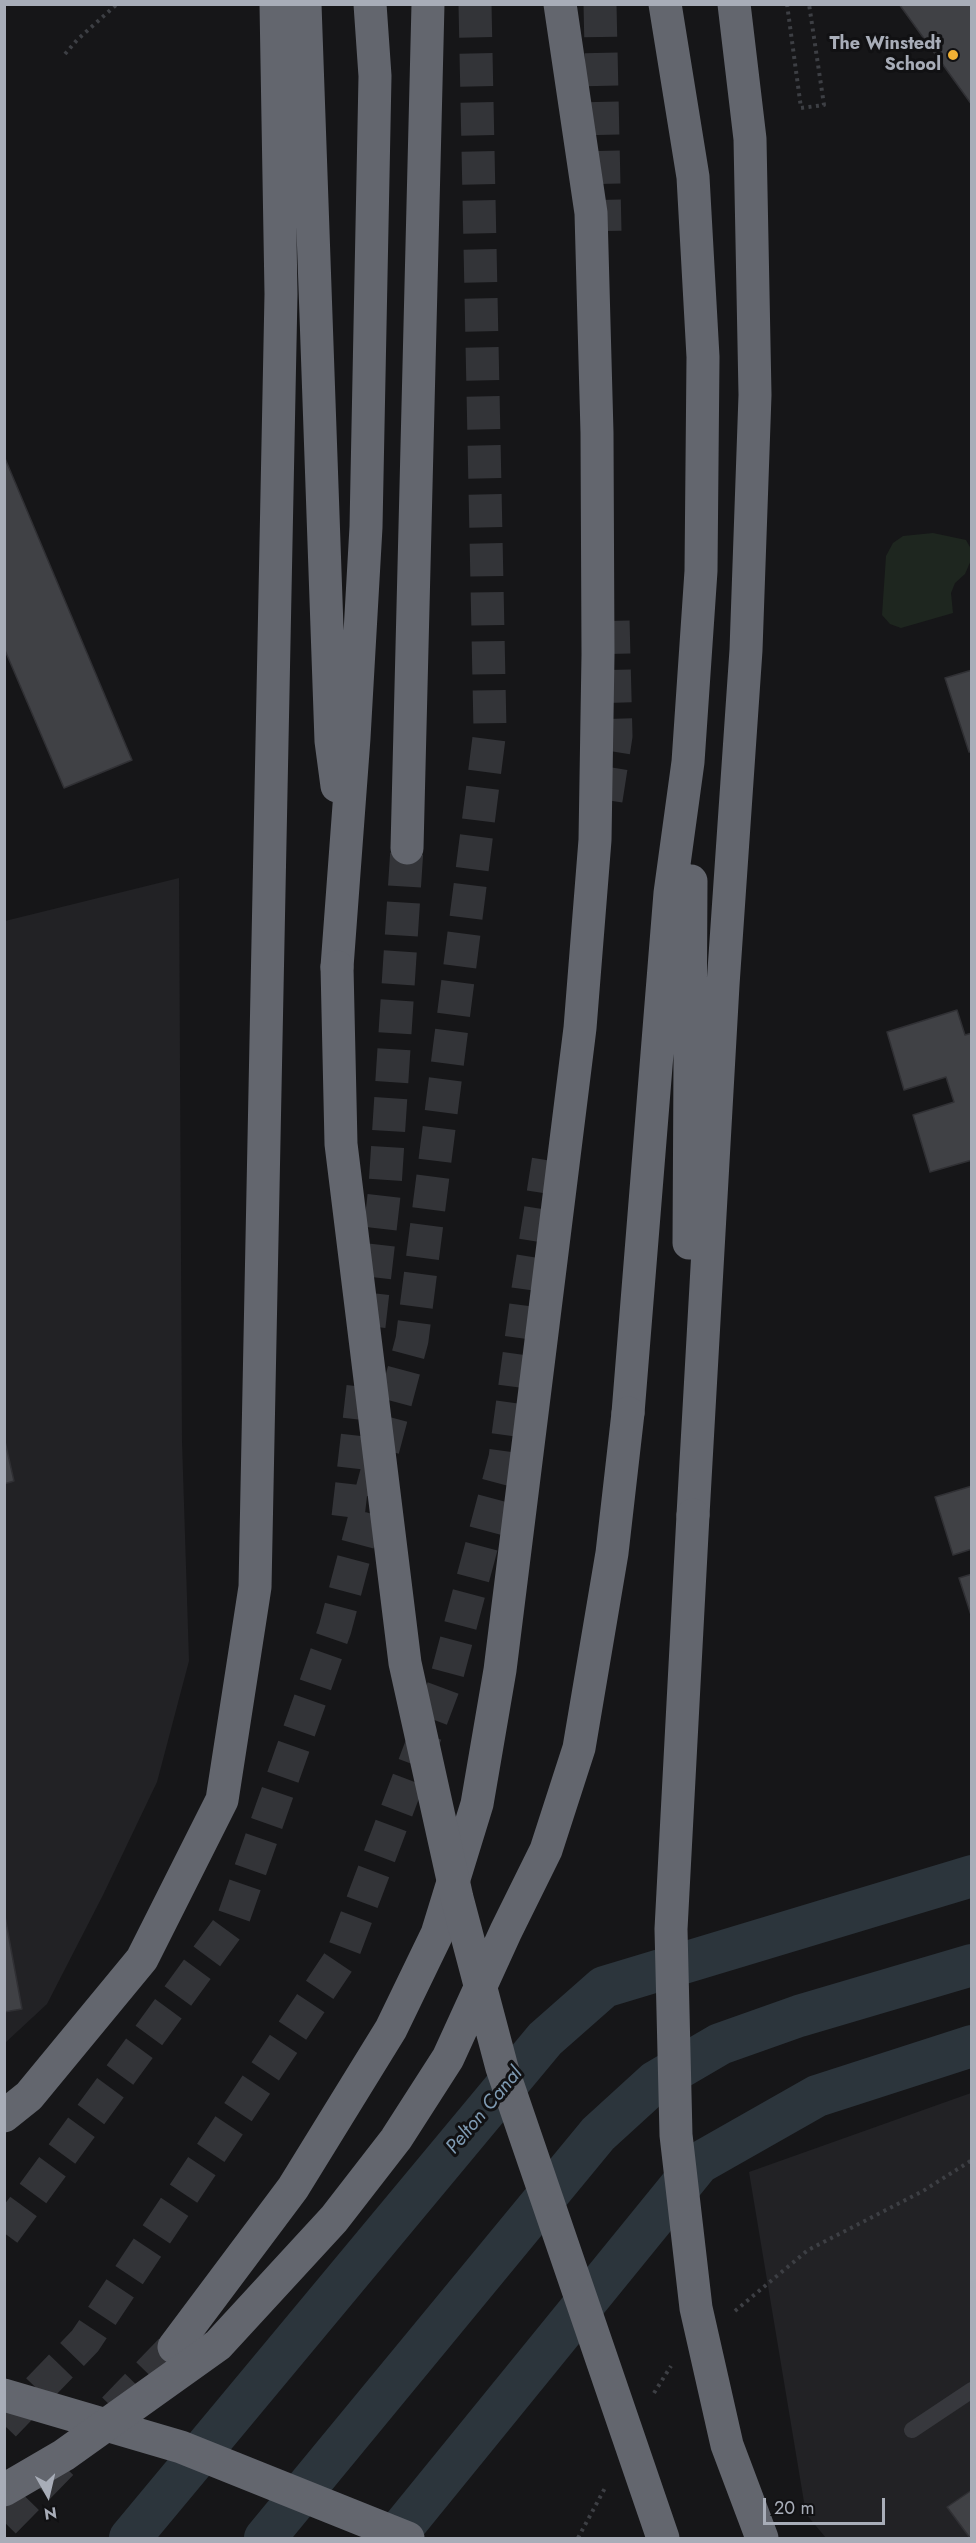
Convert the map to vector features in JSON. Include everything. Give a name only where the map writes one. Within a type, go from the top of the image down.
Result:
[{"type":"highway","points":[[4,2116],[29,2096],[142,1959],[222,1800],[255,1587],[281,306],[276,4]]},
{"type":"highway","points":[[305,4],[331,741],[346,848]]},
{"type":"highway","points":[[370,4],[375,75],[366,527],[337,967],[341,1144],[405,1663],[457,1898],[502,2068],[663,2538]]},
{"type":"highway","points":[[407,848],[428,4]]},
{"type":"highway","points":[[174,2348],[293,2188],[391,2029],[412,1987],[437,1934],[477,1804],[500,1670],[580,1028],[595,840],[598,655],[597,444],[591,213],[560,4]]},
{"type":"highway","points":[[4,2490],[64,2455],[218,2345],[333,2219],[396,2139],[448,2058],[546,1850],[579,1748],[612,1553],[627,1413],[670,893],[688,762],[701,571],[703,357],[693,177],[665,4]]},
{"type":"highway","points":[[734,4],[750,139],[755,395],[746,650],[722,996],[671,1929],[676,2135],[696,2308],[727,2445],[762,2538]]},
{"type":"highway","points":[[688,762],[691,890],[688,1192],[693,1515]]},
{"type":"highway","points":[[4,2395],[181,2447],[408,2538]]},
{"type":"lane","points":[[912,2430],[972,2391]]},
{"type":"path","points":[[65,54],[76,40],[117,4]]},
{"type":"path","points":[[787,4],[801,108],[824,105],[808,4]]},
{"type":"path","points":[[727,2318],[808,2250],[923,2191],[972,2160]]},
{"type":"shaded area","points":[[933,533],[966,540],[971,549],[971,560],[965,574],[955,583],[951,593],[953,613],[901,628],[890,624],[882,615],[886,556],[893,543],[903,536]]},
{"type":"shaded area","points":[[179,878],[182,1441],[189,1661],[157,1782],[103,1895],[47,2004],[5,2043],[5,921]]},
{"type":"shaded area","points":[[971,2093],[971,2538],[826,2538],[806,2514],[749,2172]]},
{"type":"building","name":"The Winstedt School","points":[[899,4],[972,4],[972,105]]},
{"type":"building","points":[[4,456],[132,760],[64,788],[4,648]]},
{"type":"building","points":[[972,670],[972,752],[969,752],[945,678]]},
{"type":"building","points":[[957,1010],[965,1035],[972,1033],[972,1160],[930,1172],[913,1115],[954,1102],[946,1077],[904,1090],[887,1032]]},
{"type":"building","points":[[4,1437],[14,1481],[4,1484]]},
{"type":"building","points":[[972,1486],[972,1549],[953,1555],[935,1497]]},
{"type":"building","points":[[972,1574],[972,1618],[959,1578]]},
{"type":"building","points":[[4,1911],[22,2009],[4,2012]]},
{"type":"building","points":[[972,2490],[972,2538],[970,2538],[947,2507]]},
{"type":"waterway","name":"Pelton Canal","points":[[130,2538],[545,2039],[604,1987],[972,1876]]},
{"type":"waterway","name":"Pelton Canal","points":[[265,2538],[598,2134],[655,2082],[720,2044],[799,2016],[972,1965]]},
{"type":"waterway","name":"Pelton Canal","points":[[394,2538],[699,2163],[817,2096],[972,2046]]},
{"type":"tunnel","points":[[4,2233],[232,1922],[335,1629],[412,1340],[490,730],[475,4]]},
{"type":"tunnel","points":[[600,4],[605,231]]},
{"type":"tunnel","points":[[606,800],[616,736],[613,618]]},
{"type":"tunnel","points":[[369,1326],[385,1187],[407,848]]},
{"type":"tunnel","points":[[4,2425],[85,2341],[341,1958],[445,1683],[505,1458],[549,1156]]},
{"type":"tunnel","points":[[348,1517],[364,1378]]},
{"type":"tunnel","points":[[114,2409],[174,2347]]},
{"type":"tunnel","points":[[4,2522],[64,2461]]},
{"type":"place","name":"The Winstedt School","points":[[953,55]]}]
